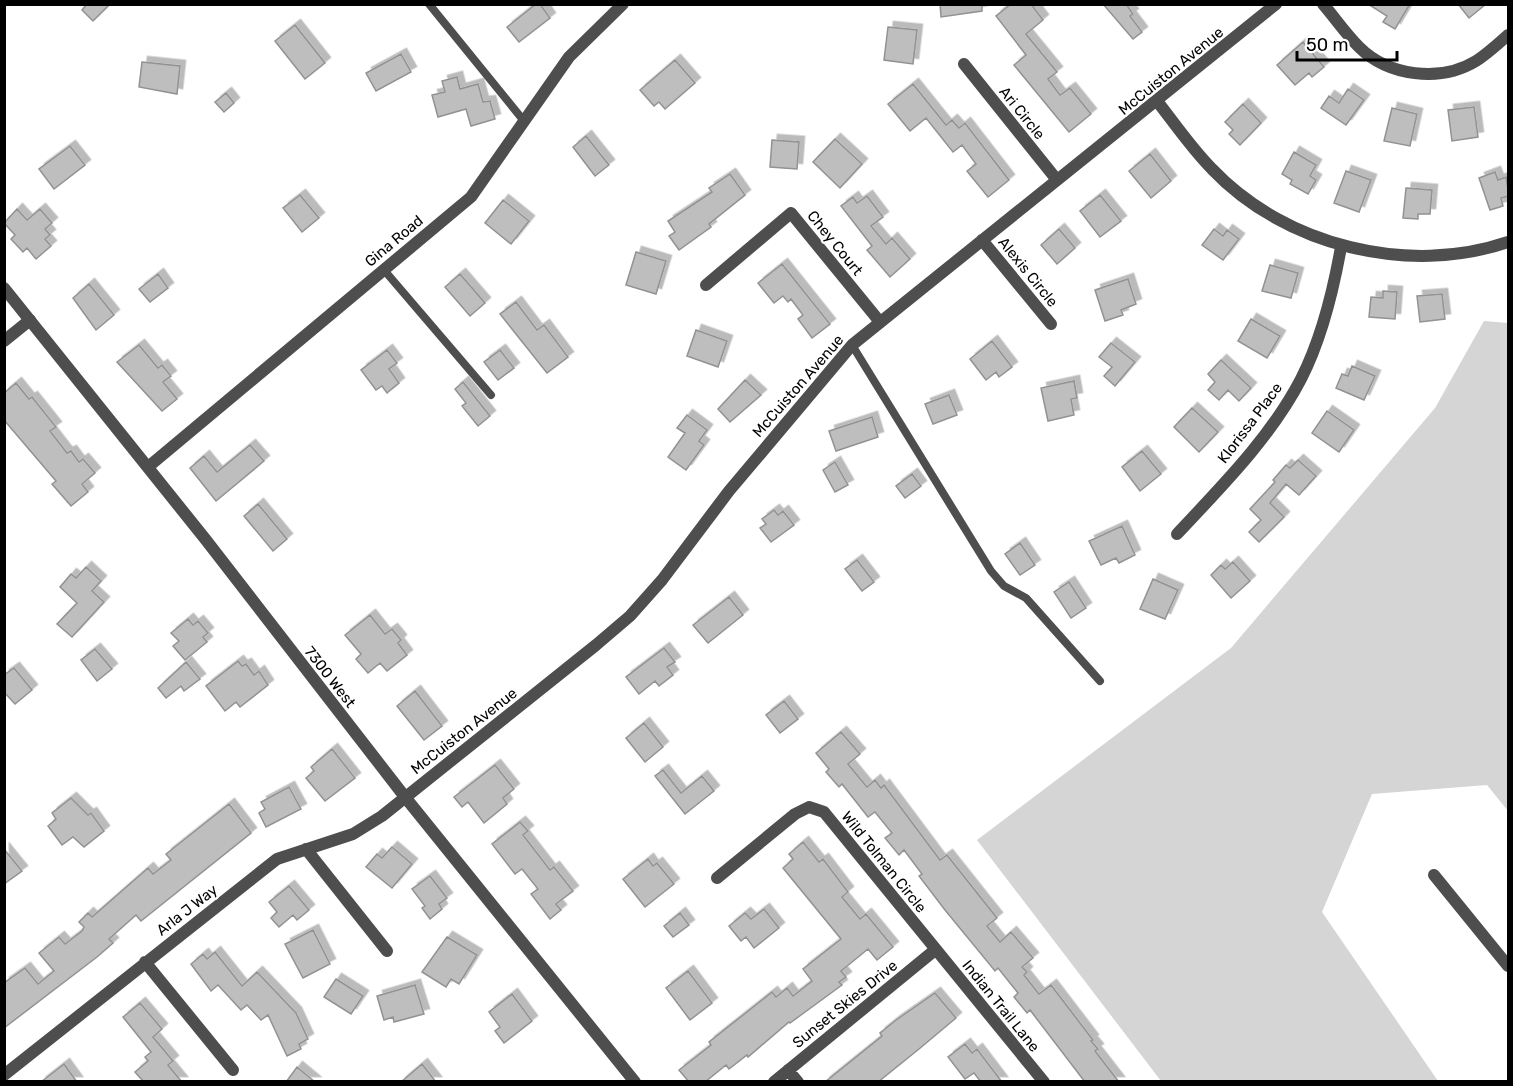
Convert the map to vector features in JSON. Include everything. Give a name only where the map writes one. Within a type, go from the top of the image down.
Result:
[{"type":"street","name":"Gina Road","points":[[148,467],[471,197],[569,57],[623,4]]},
{"type":"street","name":"McCuiston Avenue","points":[[405,797],[630,616],[662,580],[729,491],[852,345],[1276,4]]},
{"type":"street","points":[[1323,4],[1360,48],[1389,66],[1411,73],[1440,73],[1463,67],[1475,62],[1509,35]]},
{"type":"street","name":"Ari Circle","points":[[964,64],[1057,180]]},
{"type":"street","points":[[1157,101],[1212,169],[1230,186],[1293,226],[1341,247],[1398,255],[1426,256],[1467,253],[1509,242]]},
{"type":"street","name":"Chey Court","points":[[706,285],[791,213],[880,322]]},
{"type":"street","name":"Alexis Circle","points":[[982,240],[1051,324]]},
{"type":"street","name":"Klorissa Place","points":[[1177,534],[1261,437],[1300,380],[1325,319],[1341,247]]},
{"type":"street","name":"7300 West","points":[[4,288],[148,467],[405,797],[635,1082]]},
{"type":"street","points":[[4,341],[30,320]]},
{"type":"street","name":"Arla J Way","points":[[4,1075],[277,859],[353,834],[405,797]]},
{"type":"street","name":"Wild Tolman Circle","points":[[717,878],[795,814],[809,807],[817,808],[824,812],[935,950]]},
{"type":"street","points":[[306,849],[387,951]]},
{"type":"street","points":[[1434,874],[1509,966]]},
{"type":"street","name":"Sunset Skies Drive","points":[[774,1082],[935,950]]},
{"type":"street","name":"Indian Trail Lane","points":[[935,950],[1044,1082]]},
{"type":"street","points":[[146,962],[233,1070]]},
{"type":"street","points":[[788,1070],[798,1082]]},
{"type":"lane","points":[[429,4],[524,121]]},
{"type":"lane","points":[[384,270],[490,395]]},
{"type":"lane","points":[[852,345],[991,571],[1004,586],[1026,598],[1100,681]]},
{"type":"shaded area","points":[[1484,321],[1508,323],[1508,811],[1487,785],[1372,794],[1322,912],[1438,1081],[1161,1081],[977,840],[1231,648],[1435,408]]},
{"type":"building","points":[[87,4],[110,4],[93,21],[82,10]]},
{"type":"building","points":[[536,4],[540,4],[550,18],[519,42],[507,27]]},
{"type":"building","points":[[940,4],[982,4],[982,11],[941,17]]},
{"type":"building","points":[[1011,4],[1031,4],[1043,20],[1026,34],[1057,72],[1048,79],[1060,95],[1070,88],[1091,114],[1069,132],[1014,65],[1026,55],[996,16]]},
{"type":"building","points":[[1103,4],[1126,4],[1133,14],[1130,16],[1142,32],[1133,39]]},
{"type":"building","points":[[1368,4],[1410,4],[1395,29],[1383,22],[1387,16]]},
{"type":"building","points":[[1458,4],[1486,4],[1469,18]]},
{"type":"building","points":[[295,25],[325,63],[305,79],[275,41]]},
{"type":"building","points":[[888,27],[917,30],[913,64],[884,60]]},
{"type":"building","points":[[1303,42],[1324,67],[1312,77],[1309,73],[1295,85],[1277,65]]},
{"type":"building","points":[[401,54],[411,72],[376,91],[366,73]]},
{"type":"building","points":[[675,60],[695,83],[665,109],[659,102],[654,106],[640,90]]},
{"type":"building","points":[[142,62],[180,66],[177,94],[139,87]]},
{"type":"building","points":[[457,77],[460,89],[478,84],[483,102],[490,101],[495,119],[471,126],[466,109],[438,117],[432,95],[445,92],[442,81]]},
{"type":"building","points":[[913,84],[946,125],[952,120],[959,128],[965,123],[1009,180],[988,197],[967,171],[976,164],[962,145],[953,152],[926,118],[910,131],[888,104]]},
{"type":"building","points":[[1348,89],[1364,100],[1346,125],[1321,108],[1329,96],[1339,103]]},
{"type":"building","points":[[226,93],[234,103],[224,112],[215,102]]},
{"type":"building","points":[[1243,104],[1261,123],[1240,145],[1229,134],[1233,130],[1225,122]]},
{"type":"building","points":[[1474,107],[1478,137],[1452,141],[1448,110]]},
{"type":"building","points":[[1392,108],[1417,114],[1410,146],[1384,141]]},
{"type":"building","points":[[586,136],[609,165],[595,176],[573,147]]},
{"type":"building","points":[[835,139],[862,164],[840,188],[813,162]]},
{"type":"building","points":[[772,140],[799,142],[797,169],[770,167]]},
{"type":"building","points":[[70,146],[85,165],[54,189],[39,169]]},
{"type":"building","points":[[1294,152],[1316,165],[1310,176],[1316,180],[1308,194],[1290,184],[1292,180],[1282,174]]},
{"type":"building","points":[[1150,154],[1171,181],[1151,198],[1129,171]]},
{"type":"building","points":[[1346,171],[1371,180],[1359,212],[1334,203]]},
{"type":"building","points":[[1495,172],[1498,180],[1506,177],[1509,196],[1501,198],[1503,206],[1490,210],[1479,178]]},
{"type":"building","points":[[730,174],[745,195],[709,224],[711,227],[679,250],[669,236],[675,232],[668,221],[712,192],[709,188]]},
{"type":"building","points":[[1406,188],[1432,190],[1430,214],[1418,214],[1418,219],[1403,218]]},
{"type":"building","points":[[300,195],[319,218],[302,232],[283,208]]},
{"type":"building","points":[[1100,195],[1121,221],[1100,237],[1080,211]]},
{"type":"building","points":[[867,196],[883,217],[871,226],[886,244],[892,238],[910,259],[890,277],[867,250],[872,246],[841,206],[853,197],[857,203]]},
{"type":"building","points":[[503,200],[529,221],[511,244],[485,223]]},
{"type":"building","points":[[17,209],[27,220],[40,209],[52,223],[45,229],[50,235],[45,239],[51,246],[36,259],[27,248],[23,252],[11,239],[15,235],[4,223]]},
{"type":"building","points":[[1059,229],[1075,248],[1057,264],[1041,245]]},
{"type":"building","points":[[1214,229],[1223,236],[1227,230],[1239,239],[1223,260],[1202,245]]},
{"type":"building","points":[[636,252],[666,261],[656,294],[626,285]]},
{"type":"building","points":[[782,264],[830,324],[812,338],[798,319],[803,315],[791,299],[788,302],[783,296],[774,303],[758,283]]},
{"type":"building","points":[[1270,265],[1298,273],[1291,298],[1262,291]]},
{"type":"building","points":[[158,274],[168,288],[150,302],[139,289]]},
{"type":"building","points":[[460,274],[485,303],[470,316],[445,287]]},
{"type":"building","points":[[1128,279],[1136,304],[1121,310],[1123,315],[1105,321],[1095,290]]},
{"type":"building","points":[[89,284],[114,315],[96,330],[73,298]]},
{"type":"building","points":[[1383,291],[1397,292],[1395,319],[1369,317],[1371,297],[1383,298]]},
{"type":"building","points":[[1442,294],[1445,319],[1420,322],[1417,296]]},
{"type":"building","points":[[516,302],[537,330],[544,325],[568,357],[547,373],[500,314]]},
{"type":"building","points":[[1251,319],[1280,336],[1267,358],[1238,341]]},
{"type":"building","points":[[696,330],[727,341],[718,367],[687,356]]},
{"type":"building","points":[[992,341],[1012,367],[999,377],[996,372],[986,380],[970,359]]},
{"type":"building","points":[[1111,343],[1135,362],[1115,386],[1104,376],[1112,367],[1099,357]]},
{"type":"building","points":[[139,345],[158,368],[162,365],[171,376],[163,382],[177,399],[162,411],[117,362]]},
{"type":"building","points":[[387,350],[397,363],[389,369],[399,383],[387,393],[382,386],[376,390],[361,370]]},
{"type":"building","points":[[500,350],[514,368],[498,380],[484,362]]},
{"type":"building","points":[[1221,360],[1251,388],[1239,401],[1228,390],[1219,400],[1208,390],[1215,382],[1208,374]]},
{"type":"building","points":[[1352,366],[1375,376],[1364,400],[1336,388],[1342,374],[1348,376]]},
{"type":"building","points":[[745,380],[761,395],[730,422],[718,409]]},
{"type":"building","points":[[1074,381],[1077,398],[1071,399],[1074,415],[1048,421],[1041,388]]},
{"type":"building","points":[[463,382],[490,416],[478,426],[462,406],[466,403],[455,389]]},
{"type":"building","points":[[16,383],[29,399],[32,397],[56,427],[50,431],[67,453],[71,451],[79,462],[83,459],[95,473],[82,484],[88,492],[71,506],[52,484],[56,481],[4,420],[4,393]]},
{"type":"building","points":[[949,395],[957,415],[933,424],[925,404]]},
{"type":"building","points":[[1192,408],[1218,432],[1199,452],[1174,427]]},
{"type":"building","points":[[1327,411],[1354,430],[1339,452],[1312,433]]},
{"type":"building","points":[[687,415],[707,430],[699,441],[704,445],[686,470],[668,457],[685,433],[677,428]]},
{"type":"building","points":[[872,417],[878,437],[836,451],[829,431]]},
{"type":"building","points":[[250,445],[264,461],[216,501],[190,468],[204,456],[217,472]]},
{"type":"building","points":[[1142,451],[1161,474],[1140,491],[1122,467]]},
{"type":"building","points":[[1298,460],[1316,476],[1299,495],[1286,484],[1270,503],[1284,517],[1259,542],[1249,532],[1261,520],[1250,509],[1275,482],[1273,480],[1286,465],[1290,468]]},
{"type":"building","points":[[835,462],[848,485],[835,492],[823,470]]},
{"type":"building","points":[[912,474],[921,486],[905,498],[896,486]]},
{"type":"building","points":[[258,504],[287,539],[273,551],[244,516]]},
{"type":"building","points":[[774,510],[778,515],[783,511],[794,525],[771,542],[760,528],[766,524],[762,519]]},
{"type":"building","points":[[1122,526],[1135,555],[1119,563],[1116,558],[1101,565],[1089,541]]},
{"type":"building","points":[[1020,543],[1035,565],[1020,575],[1005,554]]},
{"type":"building","points":[[857,560],[874,582],[862,591],[845,569]]},
{"type":"building","points":[[1233,562],[1250,581],[1231,598],[1211,575],[1221,565],[1225,569]]},
{"type":"building","points":[[86,567],[101,581],[92,591],[104,602],[72,637],[57,624],[77,603],[60,587],[71,574],[76,578]]},
{"type":"building","points":[[1153,579],[1178,590],[1165,619],[1140,609]]},
{"type":"building","points":[[1069,582],[1086,608],[1071,618],[1054,592]]},
{"type":"building","points":[[729,597],[743,615],[708,643],[693,625]]},
{"type":"building","points":[[370,615],[385,634],[392,629],[401,640],[398,643],[407,655],[387,671],[380,663],[368,673],[356,659],[361,654],[345,635]]},
{"type":"building","points":[[188,619],[193,625],[198,621],[208,633],[203,637],[207,642],[185,660],[173,646],[179,641],[171,633]]},
{"type":"building","points":[[664,648],[675,662],[667,667],[673,675],[659,686],[655,681],[639,694],[626,677]]},
{"type":"building","points":[[95,649],[112,669],[97,681],[81,660]]},
{"type":"building","points":[[238,661],[242,666],[246,664],[254,675],[259,671],[268,685],[240,707],[236,702],[225,711],[206,686]]},
{"type":"building","points":[[186,662],[200,679],[184,691],[181,686],[166,698],[158,688]]},
{"type":"building","points":[[14,668],[32,690],[15,704],[4,692],[4,675]]},
{"type":"building","points":[[415,691],[442,726],[424,740],[397,706]]},
{"type":"building","points":[[784,701],[798,719],[780,733],[766,715]]},
{"type":"building","points":[[644,723],[663,747],[645,762],[626,738]]},
{"type":"building","points":[[841,732],[860,754],[848,764],[867,787],[875,780],[881,788],[884,785],[940,860],[947,855],[997,918],[987,926],[1000,942],[1011,932],[1033,958],[1022,967],[1027,972],[1024,975],[1039,994],[1051,985],[1093,1040],[1091,1041],[1098,1049],[1095,1051],[1119,1082],[1085,1082],[1030,1010],[1027,1013],[1014,997],[1018,993],[998,968],[995,971],[945,910],[919,876],[922,874],[904,850],[899,855],[885,838],[892,833],[875,812],[868,817],[842,784],[839,787],[826,772],[829,769],[816,753]]},
{"type":"building","points":[[332,749],[355,778],[325,801],[306,778],[314,771],[311,767]]},
{"type":"building","points":[[495,765],[514,789],[503,798],[507,804],[484,823],[468,802],[462,807],[454,797]]},
{"type":"building","points":[[663,770],[681,793],[702,776],[714,791],[685,814],[655,776]]},
{"type":"building","points":[[289,787],[301,809],[266,827],[259,813],[265,809],[261,802]]},
{"type":"building","points":[[71,798],[88,815],[91,813],[104,831],[84,847],[73,837],[62,845],[48,826],[56,819],[52,813]]},
{"type":"building","points":[[229,804],[251,833],[141,921],[136,915],[109,939],[113,943],[97,957],[4,1028],[4,983],[25,968],[38,984],[54,971],[39,953],[59,937],[65,944],[82,931],[84,927],[79,922],[88,913],[92,917],[148,868],[153,874],[171,860],[166,854]]},
{"type":"building","points":[[520,822],[528,831],[523,835],[550,870],[554,867],[573,891],[556,904],[561,910],[550,919],[531,894],[538,889],[522,869],[515,874],[492,844]]},
{"type":"building","points":[[803,842],[819,862],[823,859],[848,892],[842,897],[860,919],[866,914],[893,947],[877,960],[868,949],[841,971],[846,977],[839,982],[842,985],[789,1022],[748,1057],[747,1055],[729,1069],[726,1065],[705,1082],[689,1082],[679,1070],[711,1045],[709,1042],[772,992],[776,997],[787,988],[793,996],[812,981],[803,969],[841,939],[783,868],[793,859],[789,854]]},
{"type":"building","points":[[392,847],[412,864],[392,888],[366,867],[377,854],[382,858]]},
{"type":"building","points":[[4,849],[22,871],[4,884]]},
{"type":"building","points":[[648,859],[653,866],[657,863],[674,884],[645,907],[623,879]]},
{"type":"building","points":[[430,876],[447,898],[439,904],[442,909],[430,919],[422,908],[425,906],[412,889]]},
{"type":"building","points":[[289,886],[309,910],[297,920],[293,915],[279,927],[271,918],[277,912],[269,902]]},
{"type":"building","points":[[764,909],[779,928],[754,948],[746,937],[741,941],[729,926],[745,913],[751,919]]},
{"type":"building","points":[[680,913],[689,925],[673,937],[664,926]]},
{"type":"building","points":[[313,930],[330,964],[303,978],[285,944]]},
{"type":"building","points":[[447,937],[477,955],[459,984],[451,979],[446,987],[422,972]]},
{"type":"building","points":[[215,952],[242,986],[257,972],[296,1013],[308,1039],[299,1044],[301,1049],[287,1056],[268,1015],[261,1020],[247,1005],[241,1010],[218,985],[211,991],[191,964],[203,954],[207,959]]},
{"type":"building","points":[[688,971],[712,1003],[690,1020],[666,988]]},
{"type":"building","points":[[336,979],[363,996],[351,1014],[324,997]]},
{"type":"building","points":[[415,985],[424,1014],[394,1022],[393,1017],[384,1020],[377,996]]},
{"type":"building","points":[[935,993],[956,1018],[919,1049],[878,1082],[825,1082],[882,1036],[880,1033],[896,1020]]},
{"type":"building","points":[[512,994],[532,1021],[504,1043],[495,1031],[500,1027],[489,1012]]},
{"type":"building","points":[[140,1003],[162,1029],[153,1037],[173,1061],[168,1065],[182,1082],[144,1082],[135,1072],[148,1061],[145,1057],[151,1052],[123,1017]]},
{"type":"building","points":[[965,1044],[972,1053],[977,1049],[1002,1082],[981,1082],[974,1073],[965,1079],[948,1057]]},
{"type":"building","points":[[64,1064],[77,1082],[41,1082]]},
{"type":"building","points":[[422,1064],[436,1082],[401,1082]]},
{"type":"building","points":[[297,1067],[315,1082],[286,1082]]}]
